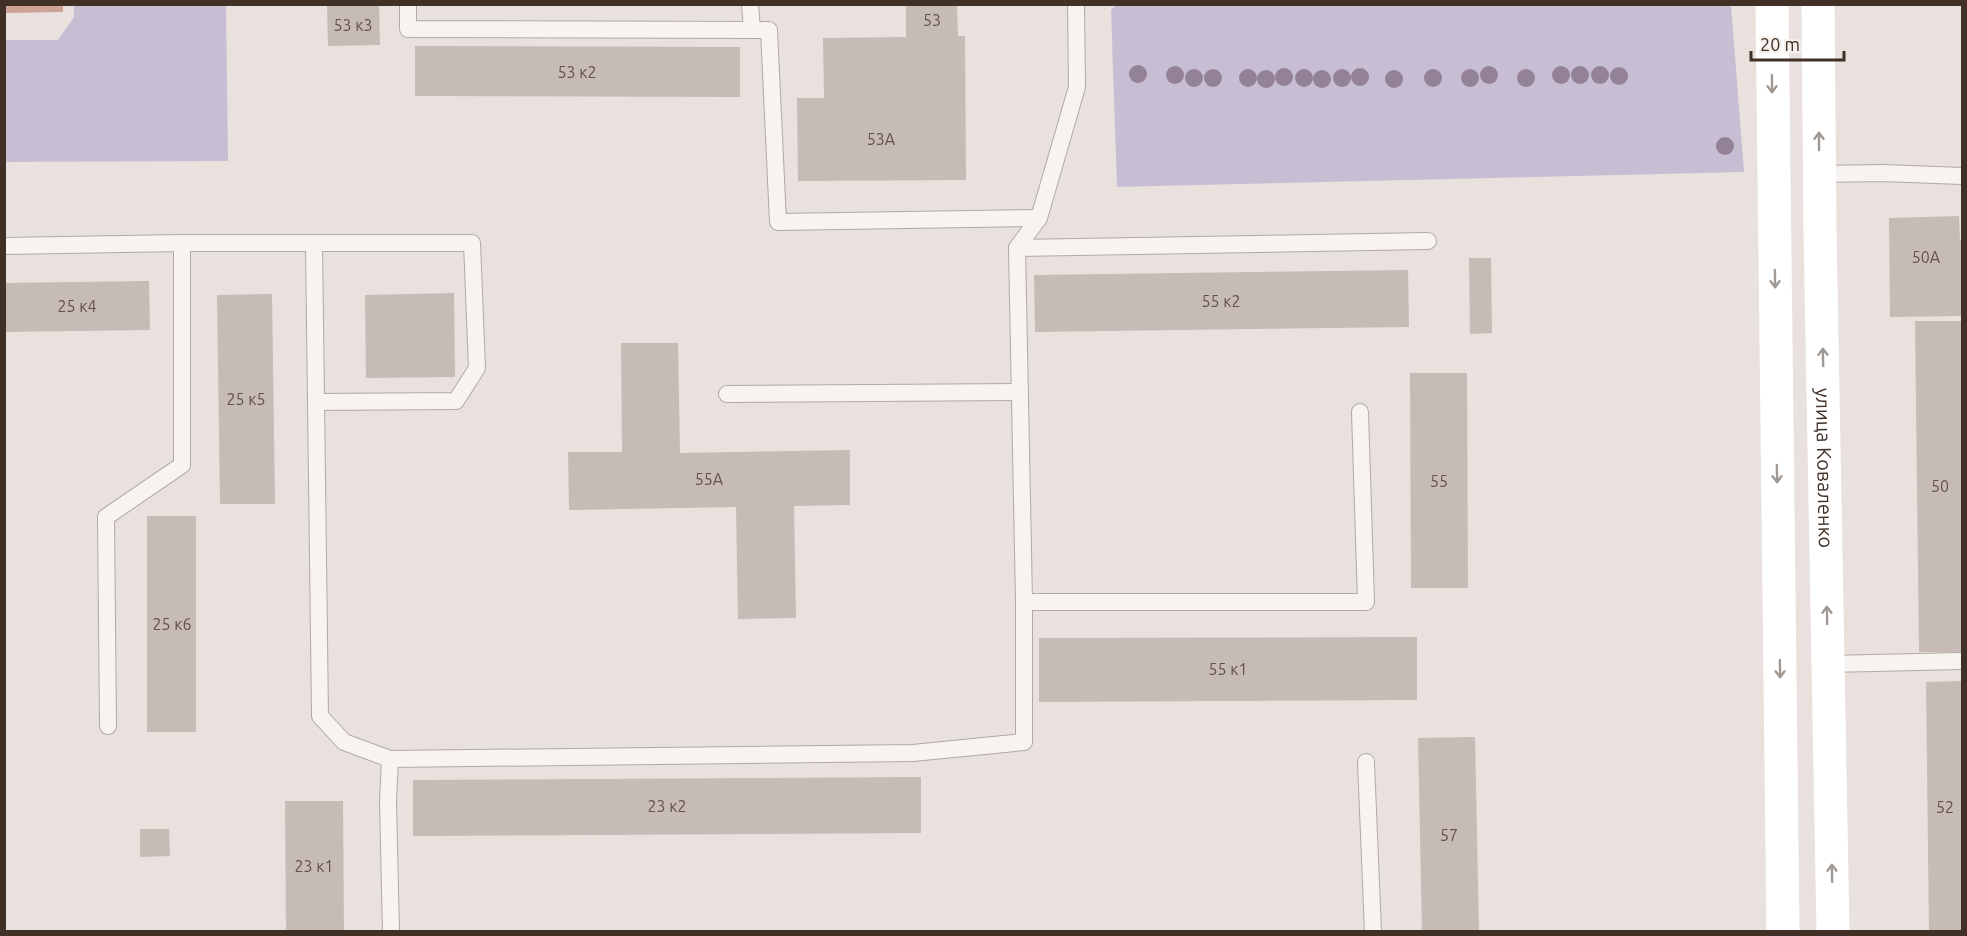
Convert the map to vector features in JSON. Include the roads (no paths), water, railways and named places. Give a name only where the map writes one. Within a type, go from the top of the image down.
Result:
[{"type":"main road","points":[[1772,4],[1783,932]]},
{"type":"main road","name":"улица Коваленко","points":[[1818,4],[1833,932]]},
{"type":"main road","points":[[1773,175],[1820,174]]},
{"type":"lane","points":[[408,4],[408,29],[769,30],[778,222],[1040,218]]},
{"type":"lane","points":[[750,4],[752,30]]},
{"type":"lane","points":[[314,243],[320,716],[344,742],[390,759],[913,753],[1024,742],[1024,602],[1017,248],[1040,218],[1077,87],[1076,4]]},
{"type":"lane","points":[[1820,174],[1883,173],[1962,176]]},
{"type":"lane","points":[[1017,248],[1428,241]]},
{"type":"lane","points":[[108,726],[106,517],[182,465],[182,243]]},
{"type":"lane","points":[[4,246],[182,243],[471,243],[477,368],[456,401],[316,402]]},
{"type":"lane","points":[[727,393],[1020,392]]},
{"type":"lane","points":[[1024,602],[1366,602],[1360,412]]},
{"type":"lane","points":[[1828,664],[1962,662]]},
{"type":"lane","points":[[390,759],[388,802],[391,932]]},
{"type":"lane","points":[[1366,762],[1373,932]]}]
